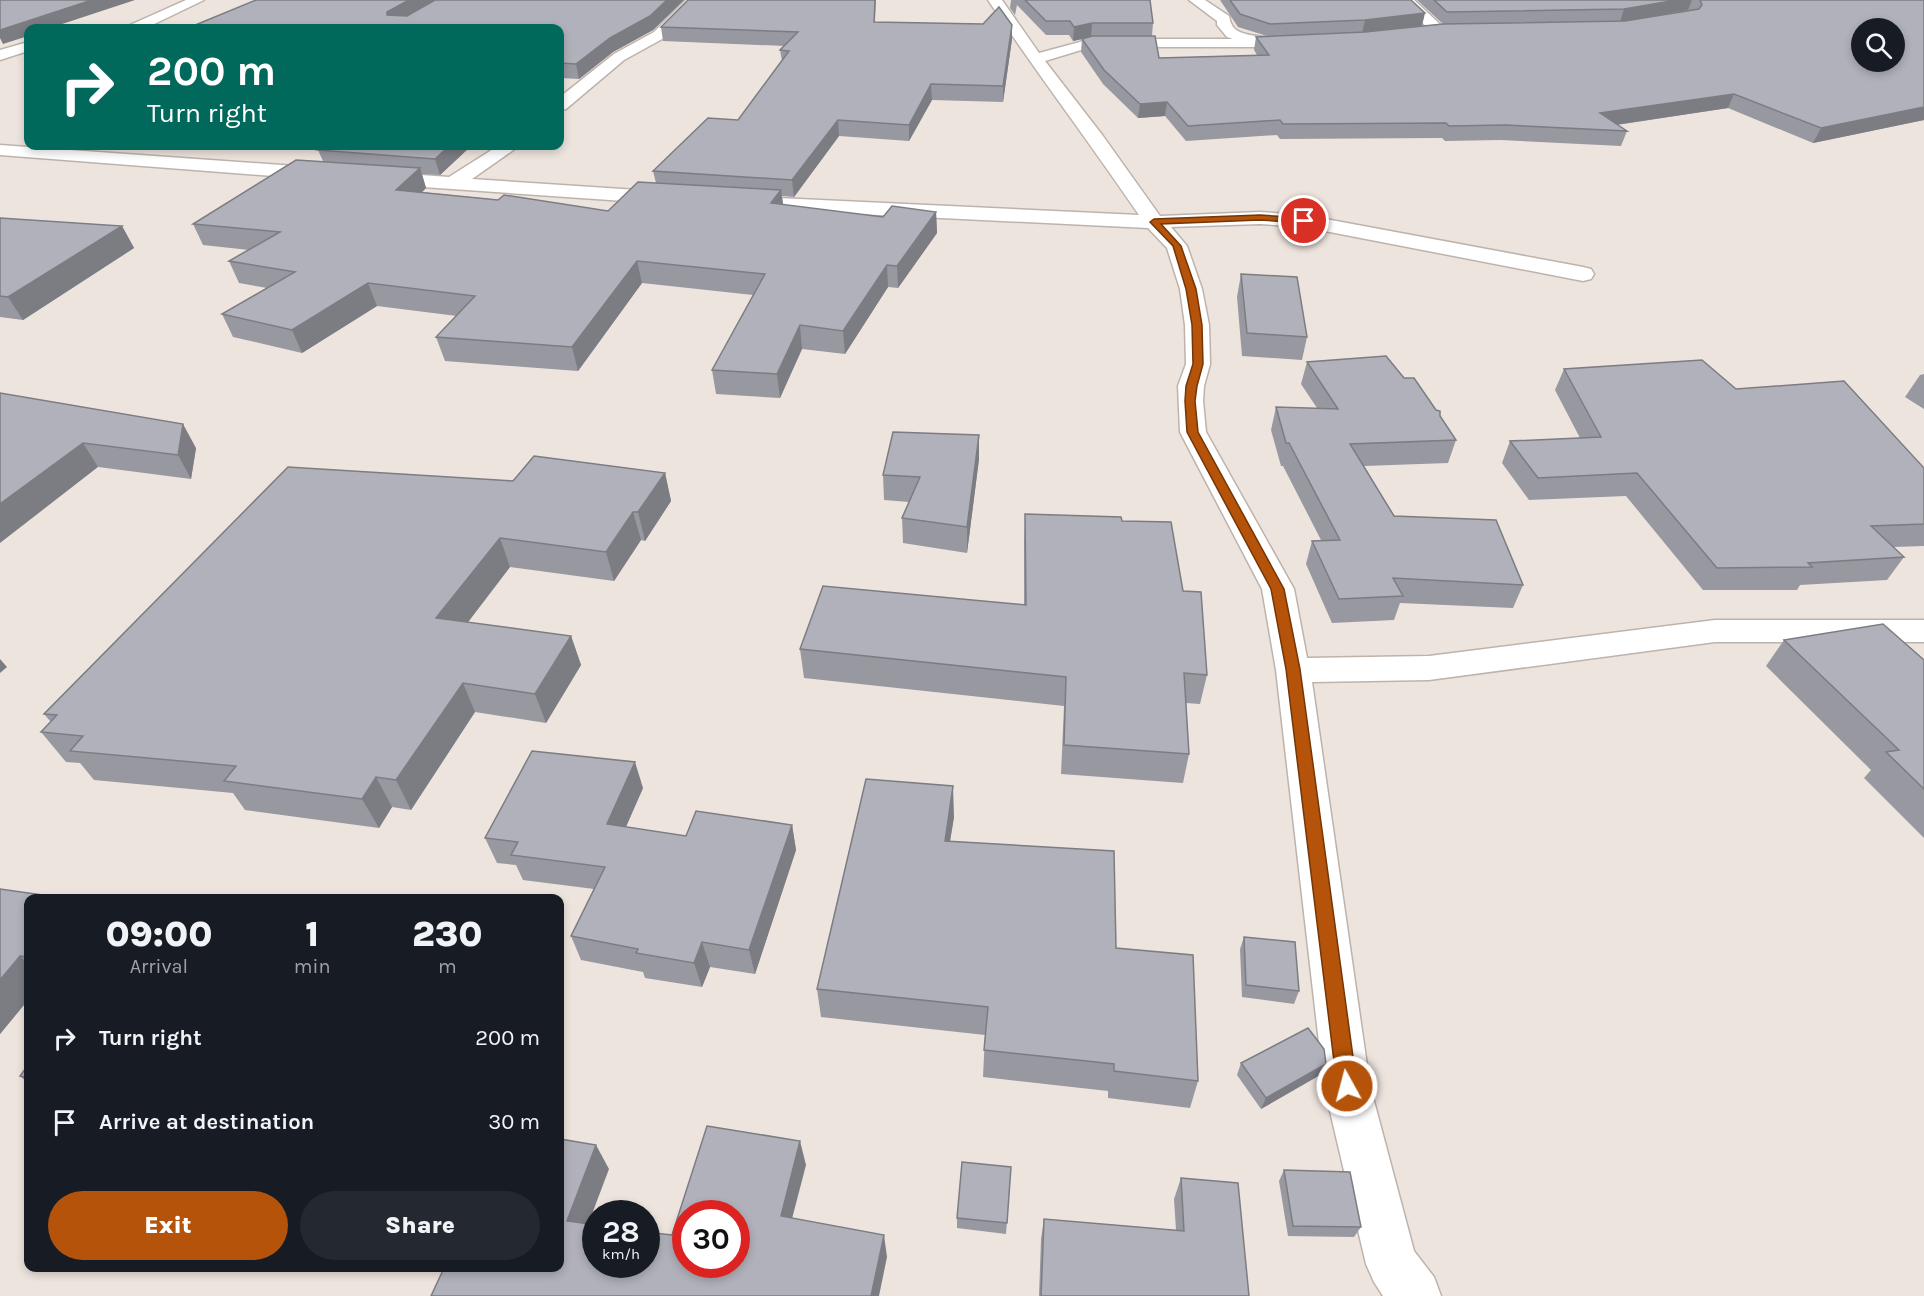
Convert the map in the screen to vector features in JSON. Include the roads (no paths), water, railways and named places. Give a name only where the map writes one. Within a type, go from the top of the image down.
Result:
[{"type":"street","points":[[144,24],[197,0]]},
{"type":"street","points":[[564,102],[619,57],[659,35],[694,0]]},
{"type":"street","points":[[994,0],[1154,222],[1177,246],[1191,289],[1197,325],[1198,364],[1191,386],[1193,432],[1278,589],[1293,669],[1347,1086],[1392,1264],[1415,1296]]},
{"type":"street","points":[[1196,0],[1224,19],[1224,25],[1232,34],[1277,44]]},
{"type":"street","points":[[1406,0],[1438,31]]},
{"type":"street","points":[[1420,34],[1456,31]]},
{"type":"street","points":[[1037,59],[1091,43],[1277,44],[1319,42]]},
{"type":"street","points":[[0,55],[24,47]]},
{"type":"street","points":[[0,150],[451,184],[689,199]]},
{"type":"street","points":[[165,161],[189,150]]},
{"type":"street","points":[[451,184],[504,150]]},
{"type":"street","points":[[724,201],[1154,222],[1260,218],[1304,221],[1583,274]]},
{"type":"street","points":[[1293,669],[1430,668],[1714,631],[1924,632]]}]
